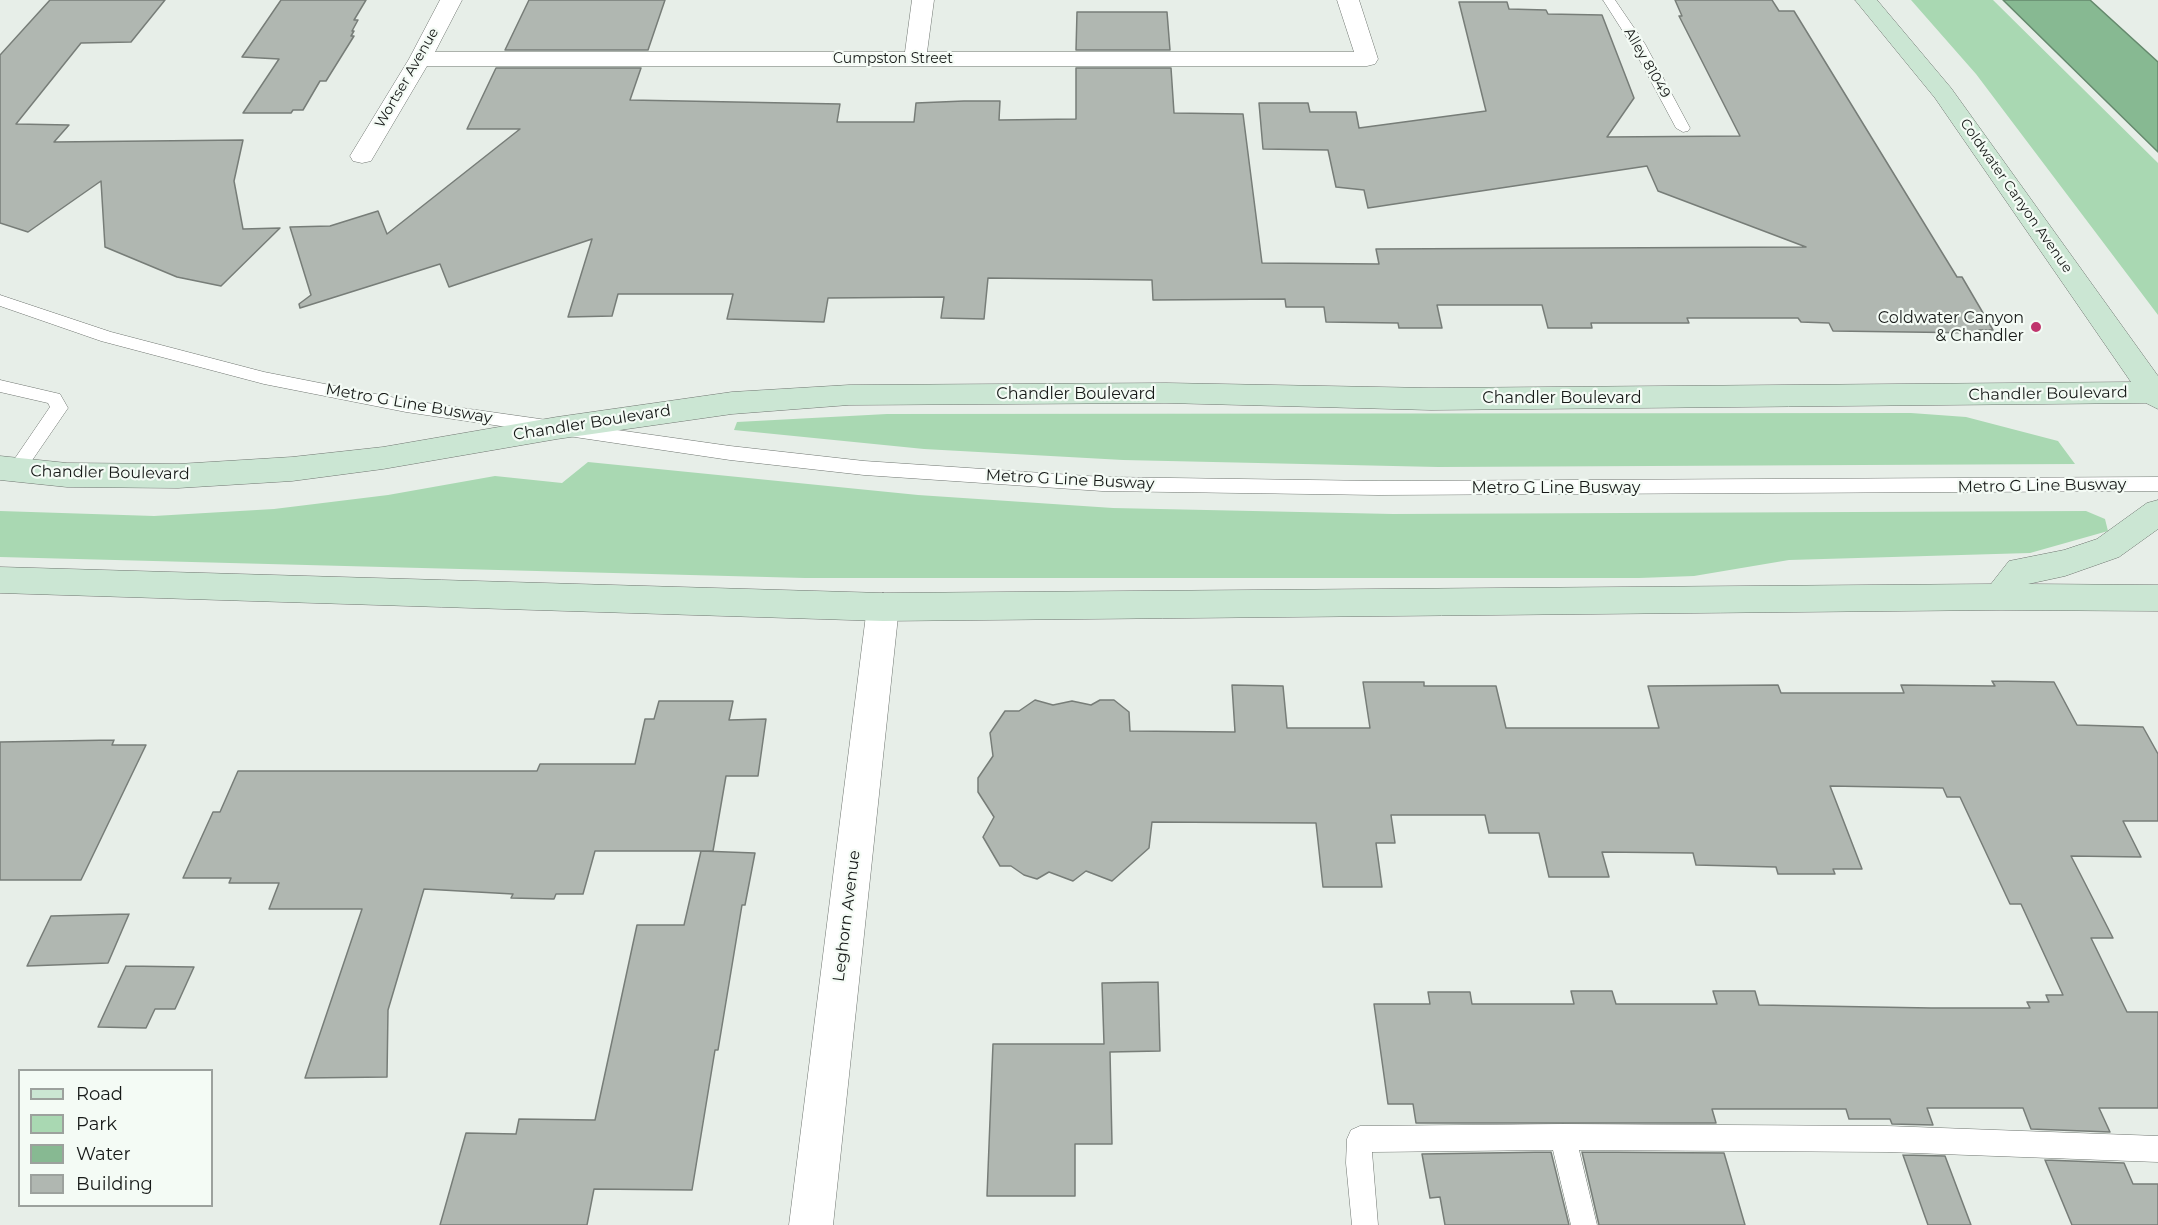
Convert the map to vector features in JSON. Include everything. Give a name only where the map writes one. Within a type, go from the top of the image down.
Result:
[{"type":"street","name":"Wortser Avenue","points":[[362,156],[420,59],[451,0]]},
{"type":"street","points":[[915,59],[923,0]]},
{"type":"street","name":"Cumpston Street","points":[[420,59],[1366,59],[1348,0]]},
{"type":"street","name":"Coldwater Canyon Avenue","points":[[1866,0],[1943,93],[2157,394]]},
{"type":"street","name":"Chandler Boulevard","points":[[8,469],[67,475],[178,476],[292,470],[383,458],[557,428],[732,403],[849,395],[1166,393],[1431,399],[2157,394]]},
{"type":"street","points":[[2000,597],[2020,570],[2065,563],[2108,548],[2158,513]]},
{"type":"street","points":[[0,580],[883,606],[2000,597],[2158,598]]},
{"type":"street","name":"Leghorn Avenue","points":[[811,1225],[883,606]]},
{"type":"lane","name":"Alley 81049","points":[[1609,0],[1638,44],[1683,128]]},
{"type":"lane","name":"Metro G Line Busway","points":[[0,300],[107,336],[264,378],[406,406],[730,453],[864,468],[1102,484],[1378,488],[2158,484]]},
{"type":"lane","points":[[0,386],[54,398],[59,408],[8,469]]},
{"type":"lane","points":[[1563,1137],[1584,1225]]},
{"type":"lane","points":[[1365,1225],[1359,1163],[1360,1139],[1563,1137],[1887,1139],[2158,1149]]},
{"type":"green space","points":[[1911,0],[1993,0],[2158,163],[2158,315],[1976,74]]},
{"type":"green space","points":[[1911,413],[1966,417],[2058,441],[2075,464],[1438,467],[1123,460],[924,449],[734,430],[737,422],[887,414]]},
{"type":"green space","points":[[588,462],[918,495],[1113,508],[1393,514],[2086,511],[2105,519],[2108,531],[2030,553],[1789,560],[1694,576],[1639,578],[805,578],[0,557],[0,511],[154,516],[274,509],[388,495],[495,476],[562,483]]},
{"type":"water","points":[[2003,0],[2090,0],[2158,62],[2158,152]]},
{"type":"building","points":[[50,0],[165,0],[131,42],[81,43],[16,124],[69,125],[54,142],[243,140],[234,181],[243,229],[280,228],[221,286],[177,277],[105,247],[101,181],[28,232],[0,223],[0,55]]},
{"type":"building","points":[[281,0],[366,0],[354,20],[358,20],[352,31],[354,31],[351,36],[354,36],[326,81],[320,81],[303,110],[293,110],[291,113],[243,113],[279,59],[242,57]]},
{"type":"building","points":[[529,0],[665,0],[648,50],[505,50]]},
{"type":"building","points":[[1675,0],[1772,0],[1779,11],[1794,11],[1957,277],[1962,277],[1993,330],[1979,330],[1981,333],[1833,331],[1829,323],[1801,322],[1798,318],[1687,318],[1689,323],[1591,323],[1592,328],[1548,328],[1542,305],[1437,305],[1442,328],[1399,328],[1398,323],[1326,322],[1324,307],[1286,307],[1285,299],[1153,300],[1152,280],[988,278],[984,319],[941,318],[944,297],[828,298],[824,322],[727,319],[733,294],[618,294],[612,316],[568,317],[592,239],[449,287],[440,264],[300,308],[299,304],[311,295],[290,227],[330,226],[378,211],[387,234],[520,129],[467,129],[496,68],[641,68],[630,100],[840,104],[837,122],[914,122],[916,103],[964,101],[1000,101],[999,120],[1076,119],[1076,68],[1171,68],[1174,113],[1243,114],[1262,263],[1379,264],[1376,249],[1806,247],[1658,191],[1647,166],[1368,208],[1364,190],[1336,187],[1328,150],[1263,149],[1259,103],[1308,103],[1310,112],[1356,112],[1359,128],[1486,111],[1459,2],[1507,2],[1509,9],[1546,10],[1548,14],[1602,15],[1634,98],[1607,137],[1740,136],[1679,16],[1682,16]]},
{"type":"building","points":[[1077,12],[1167,12],[1170,50],[1076,50]]},
{"type":"building","points":[[1992,681],[2054,682],[2077,725],[2143,727],[2158,754],[2158,821],[2123,821],[2141,857],[2071,856],[2113,938],[2091,938],[2127,1012],[2158,1012],[2158,1108],[2099,1108],[2110,1132],[2031,1129],[2023,1108],[1927,1108],[1933,1125],[1892,1124],[1890,1119],[1849,1119],[1846,1109],[1712,1109],[1716,1123],[1416,1123],[1413,1104],[1388,1104],[1374,1004],[1430,1004],[1428,992],[1470,992],[1472,1004],[1574,1004],[1571,991],[1612,991],[1616,1004],[1717,1004],[1713,991],[1755,991],[1759,1005],[1931,1008],[2030,1008],[2027,1002],[2049,1002],[2046,995],[2063,995],[2021,904],[2010,904],[1960,797],[1947,797],[1943,788],[1830,786],[1862,869],[1833,869],[1835,874],[1778,874],[1776,867],[1696,865],[1693,853],[1602,852],[1609,877],[1549,877],[1539,833],[1489,833],[1485,815],[1391,815],[1395,843],[1376,843],[1382,887],[1323,887],[1316,823],[1152,822],[1149,848],[1112,881],[1086,871],[1073,881],[1049,872],[1037,879],[1024,875],[1011,866],[1000,866],[983,837],[994,817],[978,792],[978,778],[993,756],[990,733],[1005,711],[1019,711],[1035,700],[1053,705],[1072,701],[1091,705],[1100,700],[1114,700],[1129,712],[1130,731],[1235,732],[1232,685],[1283,686],[1287,728],[1370,728],[1363,682],[1424,682],[1424,686],[1496,686],[1506,728],[1659,728],[1648,686],[1778,685],[1781,693],[1904,693],[1901,685],[1995,686]]},
{"type":"building","points":[[659,701],[733,701],[729,720],[766,719],[758,776],[726,776],[713,851],[595,851],[583,894],[556,894],[554,899],[511,898],[513,894],[424,889],[388,1010],[387,1077],[305,1078],[362,909],[269,909],[279,883],[229,883],[231,878],[183,878],[213,812],[220,812],[238,771],[537,771],[540,764],[635,764],[645,719],[654,719]]},
{"type":"building","points":[[114,740],[112,745],[146,745],[81,880],[0,880],[0,742]]},
{"type":"building","points":[[701,851],[755,853],[745,905],[742,905],[692,1190],[594,1189],[587,1225],[440,1225],[466,1133],[516,1134],[519,1119],[595,1120],[637,925],[684,925]]},
{"type":"building","points":[[129,914],[108,963],[27,966],[51,916]]},
{"type":"building","points":[[126,966],[194,967],[175,1009],[155,1009],[146,1028],[98,1027]]},
{"type":"building","points":[[1158,982],[1160,1051],[1110,1052],[1112,1144],[1075,1144],[1075,1196],[987,1196],[993,1044],[1104,1044],[1102,983]]},
{"type":"building","points":[[1551,1152],[1569,1225],[1445,1225],[1440,1197],[1430,1198],[1422,1154]]},
{"type":"building","points":[[1582,1152],[1724,1153],[1745,1225],[1599,1225]]},
{"type":"building","points":[[1903,1155],[1945,1156],[1971,1225],[1928,1225]]},
{"type":"building","points":[[2045,1160],[2124,1163],[2133,1184],[2158,1184],[2158,1225],[2072,1225]]},
{"type":"place","name":"Coldwater Canyon & Chandler","points":[[2036,327]]}]
